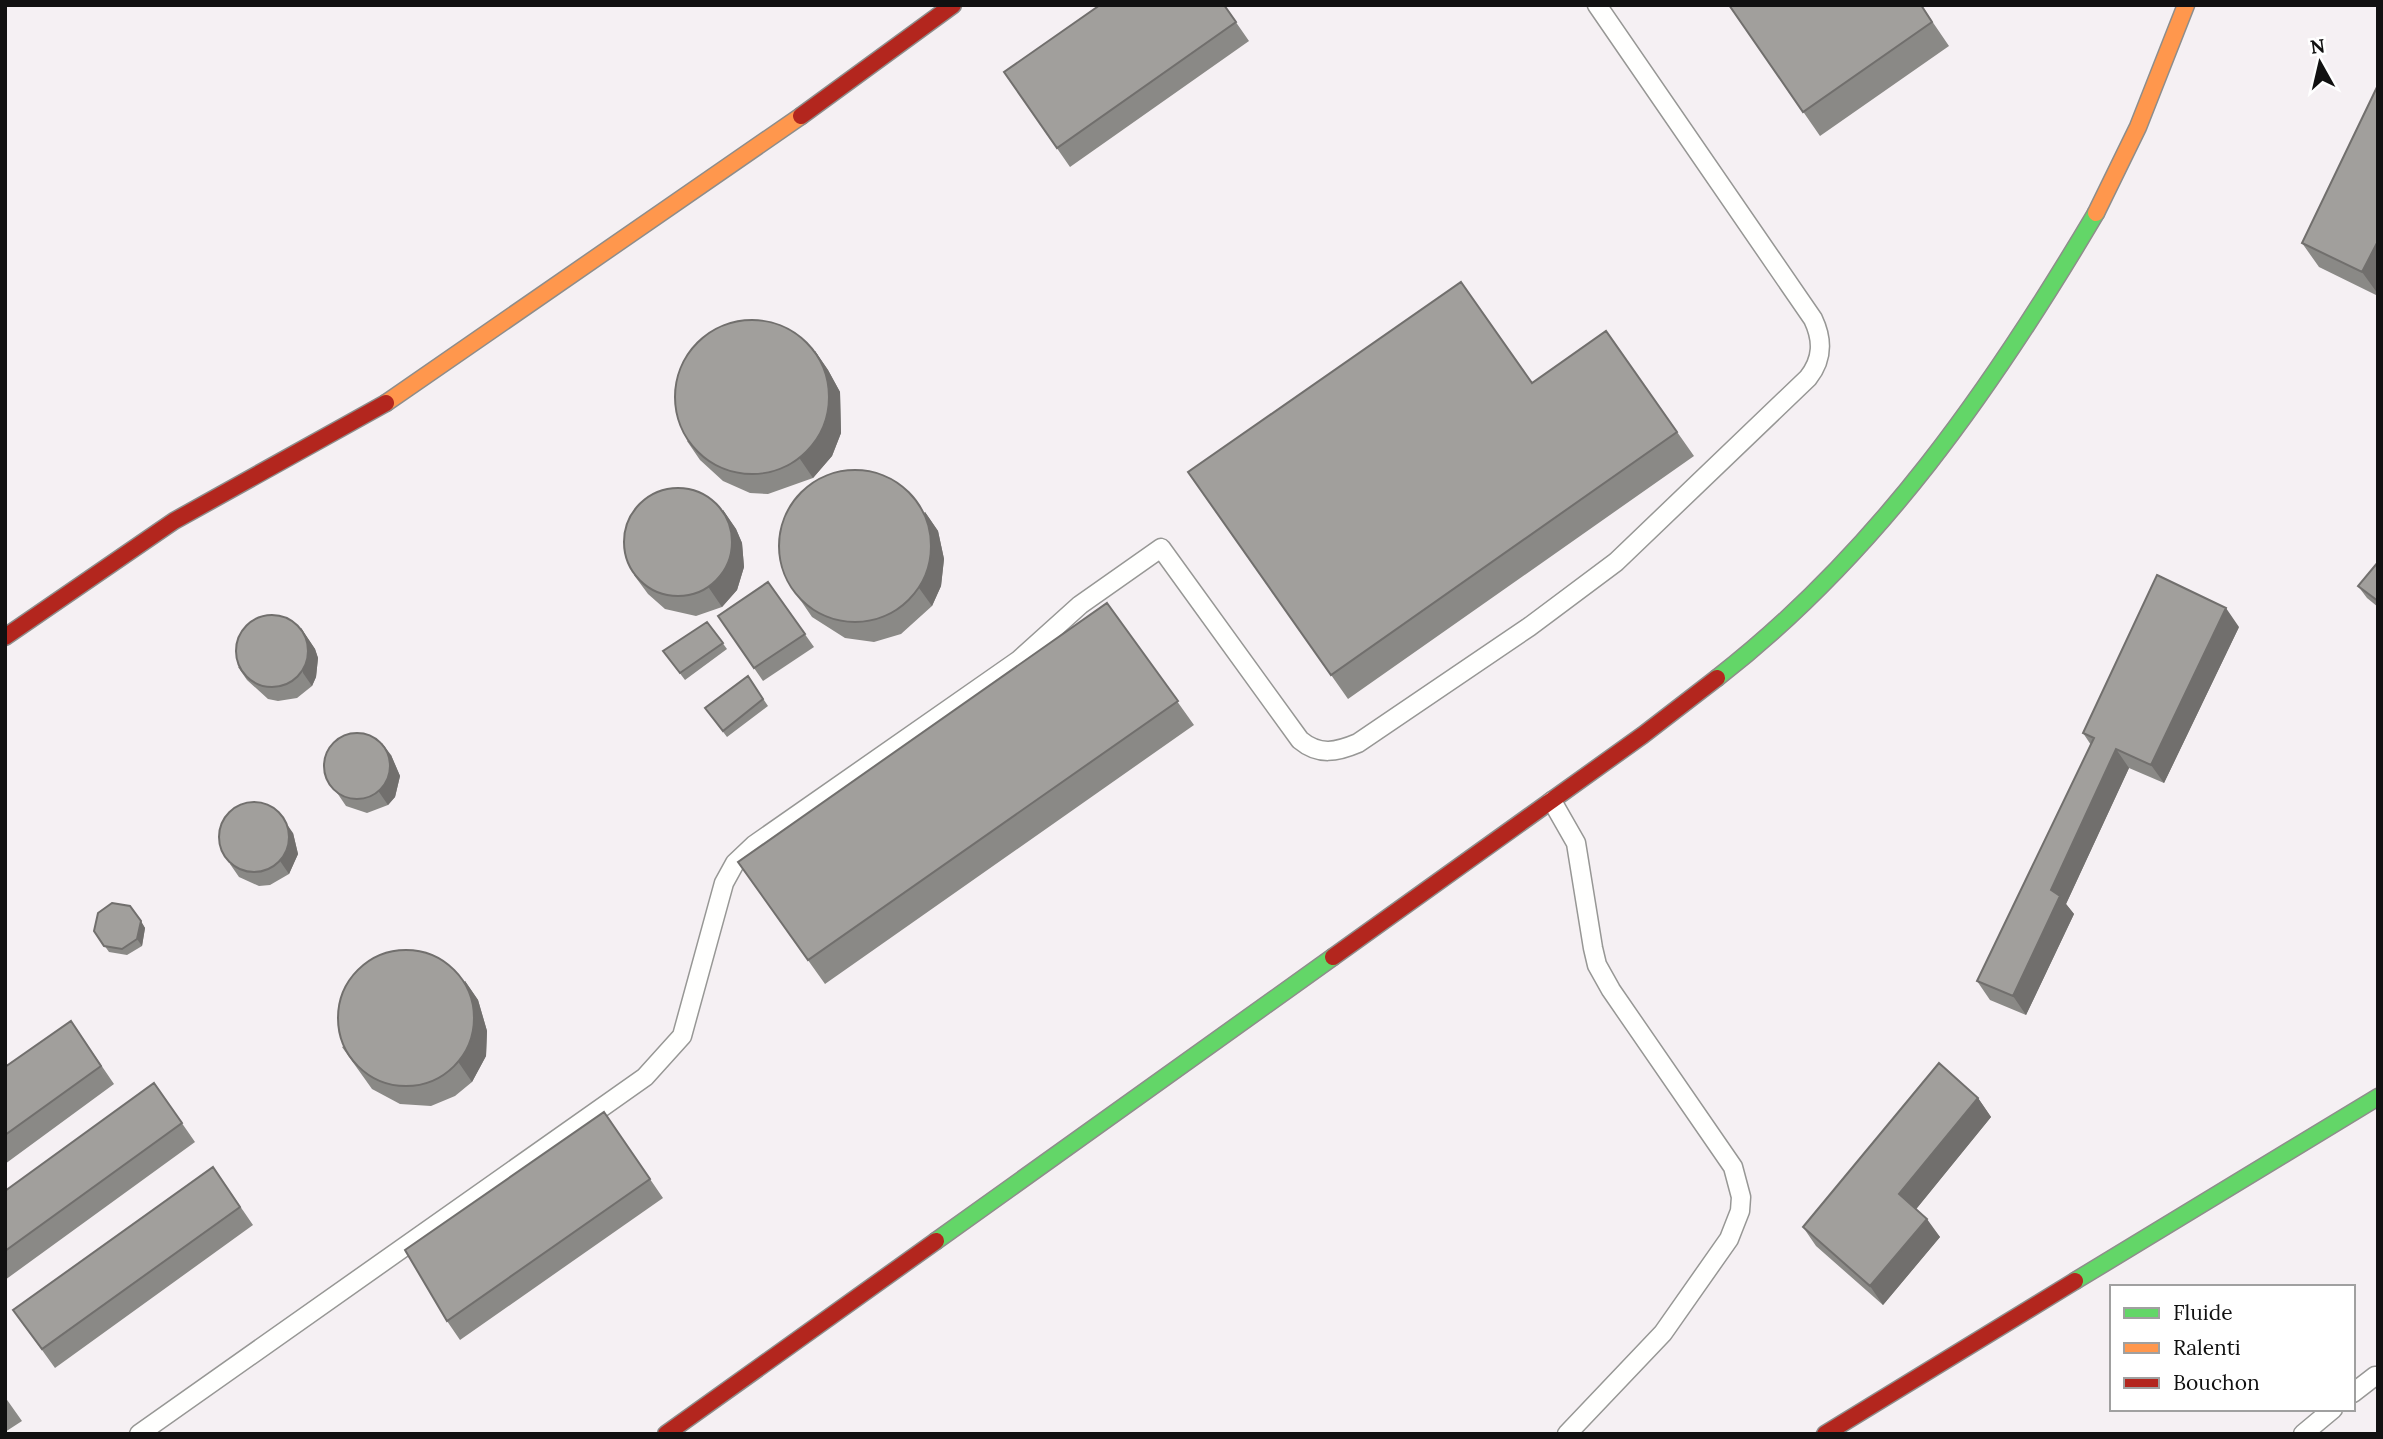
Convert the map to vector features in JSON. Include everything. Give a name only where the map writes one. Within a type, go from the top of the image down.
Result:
[{"type":"street","points":[[5,637],[173,521],[395,397],[783,129],[953,5]]},
{"type":"street","points":[[666,1434],[1552,801],[1703,690],[1785,620],[1858,549],[1943,449],[2037,313],[2097,211],[2138,127],[2186,5]]},
{"type":"street","points":[[1825,1434],[2378,1097]]},
{"type":"lane","points":[[139,1434],[645,1077],[682,1036],[724,883],[735,863],[754,845],[1019,660],[1080,604],[1161,548],[1300,740],[1310,748],[1338,751],[1358,743],[1530,627],[1616,562],[1808,378],[1815,369],[1821,345],[1813,319],[1597,5]]},
{"type":"lane","points":[[1552,801],[1576,843],[1597,965],[1611,990],[1733,1167],[1741,1196],[1740,1211],[1729,1239],[1676,1316],[1567,1434]]},
{"type":"lane","points":[[2355,1391],[2375,1376]]},
{"type":"lane","points":[[2303,1434],[2331,1411]]},
{"type":"shaded area","points":[[5,5],[2378,5],[2378,1434],[5,1434]]},
{"type":"building","points":[[1100,5],[1224,5],[1236,22],[1057,148],[1004,72]]},
{"type":"building","points":[[1729,5],[1921,5],[1932,22],[1803,112]]},
{"type":"building","points":[[2378,85],[2378,241],[2362,272],[2302,243]]},
{"type":"building","points":[[1461,282],[1532,383],[1606,331],[1677,432],[1331,675],[1188,472]]},
{"type":"building","points":[[752,320],[781,326],[806,343],[823,368],[829,397],[823,426],[806,451],[781,468],[752,474],[723,468],[698,451],[681,426],[675,397],[681,368],[698,343],[723,326]]},
{"type":"building","points":[[855,470],[884,476],[908,493],[925,517],[931,546],[925,575],[908,599],[884,616],[855,622],[826,616],[802,599],[785,575],[779,546],[785,517],[802,493],[826,476]]},
{"type":"building","points":[[678,488],[699,492],[716,504],[728,521],[732,542],[728,563],[716,580],[699,592],[678,596],[657,592],[640,580],[628,563],[624,542],[628,521],[640,504],[657,492]]},
{"type":"building","points":[[2378,562],[2378,601],[2358,586]]},
{"type":"building","points":[[2157,575],[2226,608],[2151,765],[2116,749],[2051,890],[2060,896],[2013,996],[1977,981],[2094,738],[2083,733]]},
{"type":"building","points":[[768,582],[805,634],[754,668],[718,616]]},
{"type":"building","points":[[1107,603],[1178,701],[808,960],[738,862]]},
{"type":"building","points":[[279,615],[298,625],[306,637],[306,665],[298,677],[286,685],[265,687],[246,677],[238,665],[236,644],[246,625],[258,617]]},
{"type":"building","points":[[707,622],[723,643],[680,673],[663,651]]},
{"type":"building","points":[[748,676],[763,699],[723,731],[705,708]]},
{"type":"building","points":[[357,733],[370,736],[380,743],[387,753],[390,766],[387,779],[380,789],[370,796],[357,799],[344,796],[334,789],[327,779],[324,766],[327,753],[334,743],[344,736]]},
{"type":"building","points":[[254,802],[279,812],[289,837],[279,862],[254,872],[229,862],[219,837],[229,812]]},
{"type":"building","points":[[112,903],[130,906],[141,921],[137,939],[122,949],[104,946],[94,931],[98,913]]},
{"type":"building","points":[[406,950],[432,955],[454,970],[469,992],[474,1018],[469,1044],[454,1066],[432,1081],[406,1086],[380,1081],[358,1066],[343,1044],[338,1018],[343,992],[358,970],[380,955]]},
{"type":"building","points":[[71,1021],[101,1066],[5,1135],[5,1067]]},
{"type":"building","points":[[1939,1063],[1978,1098],[1899,1194],[1927,1219],[1870,1286],[1803,1227]]},
{"type":"building","points":[[154,1083],[182,1123],[5,1251],[5,1191]]},
{"type":"building","points":[[604,1112],[650,1179],[447,1321],[405,1250]]},
{"type":"building","points":[[213,1167],[240,1207],[42,1349],[13,1310]]},
{"type":"traffic: fast","points":[[1717,678],[1775,629],[1830,577],[1881,522],[1973,404],[2057,278],[2096,213]]},
{"type":"traffic: fast","points":[[936,1241],[1333,957]]},
{"type":"traffic: fast","points":[[2075,1281],[2378,1097]]},
{"type":"traffic: slow","points":[[2096,213],[2138,127],[2186,5]]},
{"type":"traffic: slow","points":[[386,403],[801,116]]},
{"type":"traffic: jam","points":[[801,116],[953,5]]},
{"type":"traffic: jam","points":[[5,637],[174,521],[386,403]]},
{"type":"traffic: jam","points":[[1333,957],[1643,735],[1717,678]]},
{"type":"traffic: jam","points":[[666,1434],[936,1241]]},
{"type":"traffic: jam","points":[[1825,1434],[2075,1281]]}]
